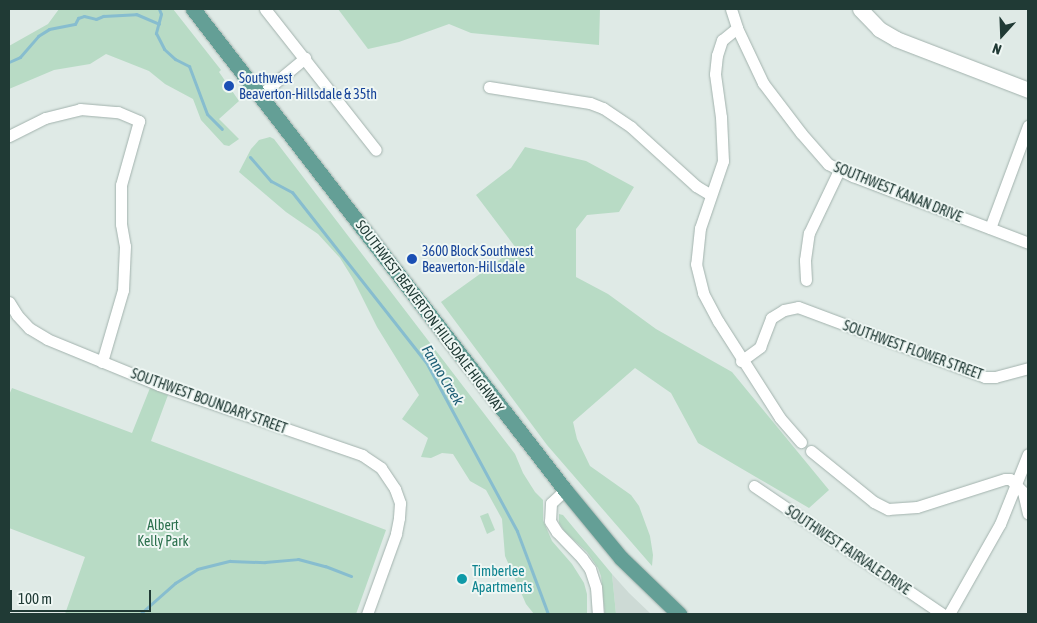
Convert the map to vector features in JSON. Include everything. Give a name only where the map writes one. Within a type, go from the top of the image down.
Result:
[{"type":"main road","name":"SOUTHWEST BEAVERTON HILLSDALE HIGHWAY","points":[[193,9],[565,490],[621,558],[679,614]]},
{"type":"street","points":[[265,9],[376,150]]},
{"type":"street","name":"SOUTHWEST KANAN DRIVE","points":[[731,9],[737,28],[763,83],[806,140],[824,159],[839,170],[1028,242]]},
{"type":"street","points":[[860,9],[879,29],[896,39],[1028,90]]},
{"type":"street","points":[[737,28],[722,40],[717,55],[715,74],[721,117],[723,161],[697,246],[698,275],[712,310],[741,361],[780,418],[801,442]]},
{"type":"street","points":[[260,96],[305,58]]},
{"type":"street","points":[[489,87],[590,103],[603,108],[631,127],[696,186],[711,196]]},
{"type":"street","points":[[9,136],[44,118],[80,109],[118,112],[139,121],[121,185],[121,224],[125,246],[123,290],[102,362]]},
{"type":"street","points":[[990,228],[1028,126]]},
{"type":"street","points":[[806,280],[805,260],[809,232],[839,170]]},
{"type":"street","name":"SOUTHWEST BOUNDARY STREET","points":[[9,302],[13,318],[47,339],[159,385],[362,455],[381,468],[395,489],[400,503],[396,534],[367,614]]},
{"type":"street","name":"SOUTHWEST FLOWER STREET","points":[[741,361],[760,346],[771,318],[784,310],[798,308],[985,377],[995,377],[1028,368]]},
{"type":"street","points":[[811,451],[874,502],[893,510],[917,507],[999,479],[1010,479],[1017,485],[1026,500],[1028,513]]},
{"type":"street","points":[[949,614],[985,552],[1017,485],[1028,454]]},
{"type":"street","name":"SOUTHWEST FAIRVALE DRIVE","points":[[754,486],[942,614]]},
{"type":"street","points":[[565,490],[551,503],[550,521],[557,532],[590,569],[596,587],[598,614]]},
{"type":"shaded area","points":[[612,574],[629,593],[651,614],[616,614]]},
{"type":"green space","points":[[59,9],[173,9],[221,70],[219,72],[239,101],[219,119],[239,139],[229,146],[224,145],[201,120],[193,99],[165,84],[149,71],[106,54],[90,64],[54,70],[9,89],[9,46],[48,24]]},
{"type":"green space","points":[[338,9],[600,9],[599,45],[471,33],[449,24],[399,42],[368,49]]},
{"type":"green space","points":[[270,137],[274,139],[515,454],[523,473],[535,492],[543,500],[543,520],[552,541],[572,564],[584,583],[587,594],[587,614],[534,614],[526,604],[505,556],[502,519],[486,490],[470,481],[453,454],[442,453],[431,458],[421,457],[428,438],[402,419],[419,395],[377,327],[353,279],[340,258],[318,234],[286,212],[239,172],[251,149],[259,140]]},
{"type":"green space","points":[[525,147],[586,161],[634,187],[619,212],[587,215],[576,229],[576,277],[608,294],[656,329],[732,372],[829,490],[809,508],[698,443],[671,393],[635,368],[573,422],[577,439],[590,466],[631,495],[639,506],[650,536],[653,555],[652,566],[547,445],[441,302],[516,248],[476,195],[511,168]]},
{"type":"green space","name":"Albert Kelly Park","points":[[12,388],[132,433],[150,388],[168,395],[151,441],[386,530],[356,614],[65,614],[85,557],[9,528],[9,395]]},
{"type":"green space","points":[[488,513],[495,530],[487,534],[480,516]]},
{"type":"green space","points":[[559,514],[563,515],[612,574],[616,614],[605,614],[601,576],[598,568],[587,552],[565,532],[559,523]]},
{"type":"waterway","name":"Fanno Creek","points":[[159,9],[161,14],[156,33],[164,49],[175,59],[189,66],[207,114],[222,129]]},
{"type":"waterway","points":[[9,62],[20,57],[38,36],[49,29],[75,24],[78,18],[84,16],[96,19],[103,16],[136,14],[159,24]]},
{"type":"waterway","name":"Fanno Creek","points":[[250,157],[271,181],[292,192],[426,362],[517,531],[548,614]]},
{"type":"waterway","points":[[140,614],[175,583],[197,569],[230,561],[265,562],[298,559],[325,566],[351,576]]},
{"type":"place","name":"Southwest Beaverton-Hillsdale & 35th","points":[[229,86]]},
{"type":"place","name":"3600 Block Southwest Beaverton-Hillsdale","points":[[412,259]]},
{"type":"place","name":"Timberlee Apartments","points":[[462,579]]}]
